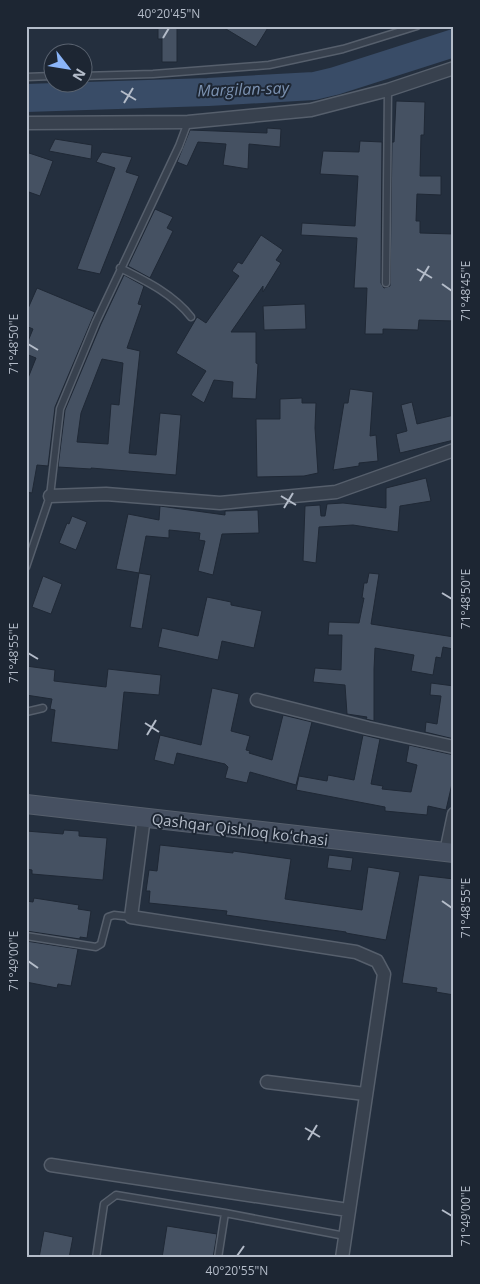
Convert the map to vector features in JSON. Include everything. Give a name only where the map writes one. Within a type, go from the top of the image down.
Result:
[{"type":"main road","name":"Qashqar Qishloq koʻchasi","points":[[26,804],[450,853]]},
{"type":"street","points":[[26,123],[188,122],[311,110],[388,90],[454,68]]},
{"type":"street","points":[[50,496],[106,494],[220,504],[336,492],[454,450]]},
{"type":"street","points":[[257,700],[454,747]]},
{"type":"street","points":[[450,853],[454,814]]},
{"type":"street","points":[[144,817],[131,917],[356,952],[377,962],[384,974],[342,1258]]},
{"type":"street","points":[[267,1082],[365,1094]]},
{"type":"street","points":[[51,1164],[348,1210]]},
{"type":"lane","points":[[92,76],[153,74],[269,65],[343,49],[417,26]]},
{"type":"lane","points":[[26,77],[42,76]]},
{"type":"lane","points":[[386,283],[388,90]]},
{"type":"lane","points":[[26,567],[50,496],[60,409],[120,268],[179,146],[188,122]]},
{"type":"lane","points":[[120,268],[159,289],[185,309],[191,317]]},
{"type":"lane","points":[[26,712],[43,708]]},
{"type":"lane","points":[[26,936],[96,947],[101,944],[108,917],[114,915],[131,917]]},
{"type":"lane","points":[[96,1258],[104,1204],[116,1195],[345,1236]]},
{"type":"lane","points":[[218,1258],[225,1213]]},
{"type":"building","points":[[158,26],[177,26],[177,62],[162,62],[162,39],[158,39]]},
{"type":"building","points":[[221,26],[269,26],[256,47]]},
{"type":"building","points":[[396,101],[425,102],[424,135],[421,135],[420,176],[441,176],[441,195],[417,194],[416,221],[420,221],[420,233],[454,234],[454,321],[419,320],[418,330],[383,329],[383,334],[365,334],[367,288],[354,288],[357,238],[301,235],[302,223],[355,226],[358,176],[320,174],[323,151],[359,152],[360,141],[382,142],[381,283],[384,288],[390,286],[392,142],[394,142]]},
{"type":"building","points":[[267,128],[281,129],[280,147],[249,144],[248,169],[223,165],[226,144],[198,142],[187,166],[177,162],[190,130],[267,133]]},
{"type":"building","points":[[55,139],[92,145],[91,159],[49,151]]},
{"type":"building","points":[[26,152],[53,161],[40,196],[26,191]]},
{"type":"building","points":[[102,152],[132,157],[126,172],[139,176],[100,274],[77,269],[115,168],[96,162]]},
{"type":"building","points":[[155,209],[173,217],[167,228],[173,231],[150,278],[128,266]]},
{"type":"building","points":[[261,235],[283,250],[276,260],[281,263],[263,292],[263,286],[231,332],[256,332],[256,363],[258,364],[256,399],[232,398],[233,382],[214,380],[204,403],[191,395],[206,371],[176,353],[197,317],[206,323],[239,276],[232,271],[238,262],[242,264]]},
{"type":"building","points":[[124,275],[144,286],[138,304],[142,305],[127,348],[140,351],[129,453],[156,455],[160,413],[181,415],[176,475],[58,467],[65,410]],"holes":[[[102,359],[123,363],[119,405],[111,404],[108,444],[77,442],[81,413]]]},
{"type":"building","points":[[37,288],[95,312],[55,407],[48,466],[37,465],[32,493],[26,492],[26,383],[36,358],[26,354],[26,346],[33,329],[26,326],[26,313]]},
{"type":"building","points":[[305,304],[306,329],[264,330],[263,306]]},
{"type":"building","points":[[350,389],[373,392],[370,436],[376,435],[378,461],[359,463],[359,466],[333,470],[344,403],[348,403]]},
{"type":"building","points":[[302,398],[302,403],[316,403],[315,428],[318,473],[304,476],[257,477],[256,419],[280,419],[280,399]]},
{"type":"building","points":[[412,402],[417,424],[454,415],[454,440],[400,453],[396,434],[407,431],[401,405]]},
{"type":"building","points":[[426,478],[431,501],[400,506],[398,532],[353,525],[319,527],[316,563],[303,561],[305,506],[320,505],[321,516],[325,516],[327,504],[343,503],[386,508],[386,488]]},
{"type":"building","points":[[160,506],[225,515],[225,511],[258,510],[259,533],[222,534],[213,575],[198,571],[205,541],[199,540],[200,533],[169,530],[169,538],[146,536],[139,573],[116,569],[128,514],[159,520]]},
{"type":"building","points":[[72,516],[87,522],[76,550],[59,543]]},
{"type":"building","points":[[139,573],[151,575],[142,629],[130,627]]},
{"type":"building","points":[[369,573],[379,574],[371,624],[454,637],[453,649],[443,647],[441,658],[436,657],[433,675],[411,671],[414,655],[375,648],[374,721],[366,719],[367,717],[347,714],[345,685],[313,682],[315,668],[341,670],[342,635],[328,635],[329,622],[359,623],[364,598],[362,598],[364,583],[367,583]]},
{"type":"building","points":[[43,576],[62,584],[51,614],[32,607]]},
{"type":"building","points":[[207,597],[231,602],[231,605],[262,611],[254,648],[222,641],[218,660],[158,647],[162,628],[198,636]]},
{"type":"building","points":[[26,666],[55,670],[54,681],[106,687],[108,669],[161,675],[159,695],[124,692],[118,750],[51,742],[55,710],[50,709],[52,699],[26,695]]},
{"type":"building","points":[[431,683],[454,686],[454,739],[425,732],[426,722],[437,724],[441,696],[430,695]]},
{"type":"building","points":[[212,688],[239,694],[231,731],[250,736],[246,750],[250,751],[249,753],[272,760],[283,715],[312,722],[296,785],[250,772],[247,783],[225,778],[228,767],[225,764],[177,753],[174,765],[154,760],[160,735],[201,745]]},
{"type":"building","points":[[363,735],[380,739],[371,784],[383,786],[382,789],[411,792],[417,765],[406,762],[409,745],[454,755],[454,775],[446,810],[428,806],[427,815],[385,811],[385,807],[296,790],[299,776],[327,781],[328,775],[354,780]]},
{"type":"building","points":[[64,830],[79,831],[79,836],[107,838],[103,880],[32,874],[32,870],[26,869],[26,831],[63,834]]},
{"type":"building","points":[[160,845],[233,853],[233,851],[291,859],[285,899],[362,910],[368,867],[400,872],[386,940],[346,932],[226,915],[227,911],[149,903],[150,891],[146,891],[149,870],[157,871]]},
{"type":"building","points":[[329,855],[353,858],[351,871],[327,868]]},
{"type":"building","points":[[419,875],[454,879],[454,995],[436,992],[437,988],[402,983]]},
{"type":"building","points":[[34,898],[79,905],[78,909],[91,911],[87,938],[80,937],[80,939],[26,931],[26,901],[33,902]]},
{"type":"building","points":[[26,941],[78,949],[71,986],[58,984],[57,988],[26,982]]},
{"type":"building","points":[[167,1226],[217,1234],[213,1258],[162,1258]]},
{"type":"building","points":[[44,1231],[73,1237],[69,1258],[39,1258]]},
{"type":"waterway","name":"Margilan-say","points":[[26,98],[208,92],[314,86],[454,43]]}]
